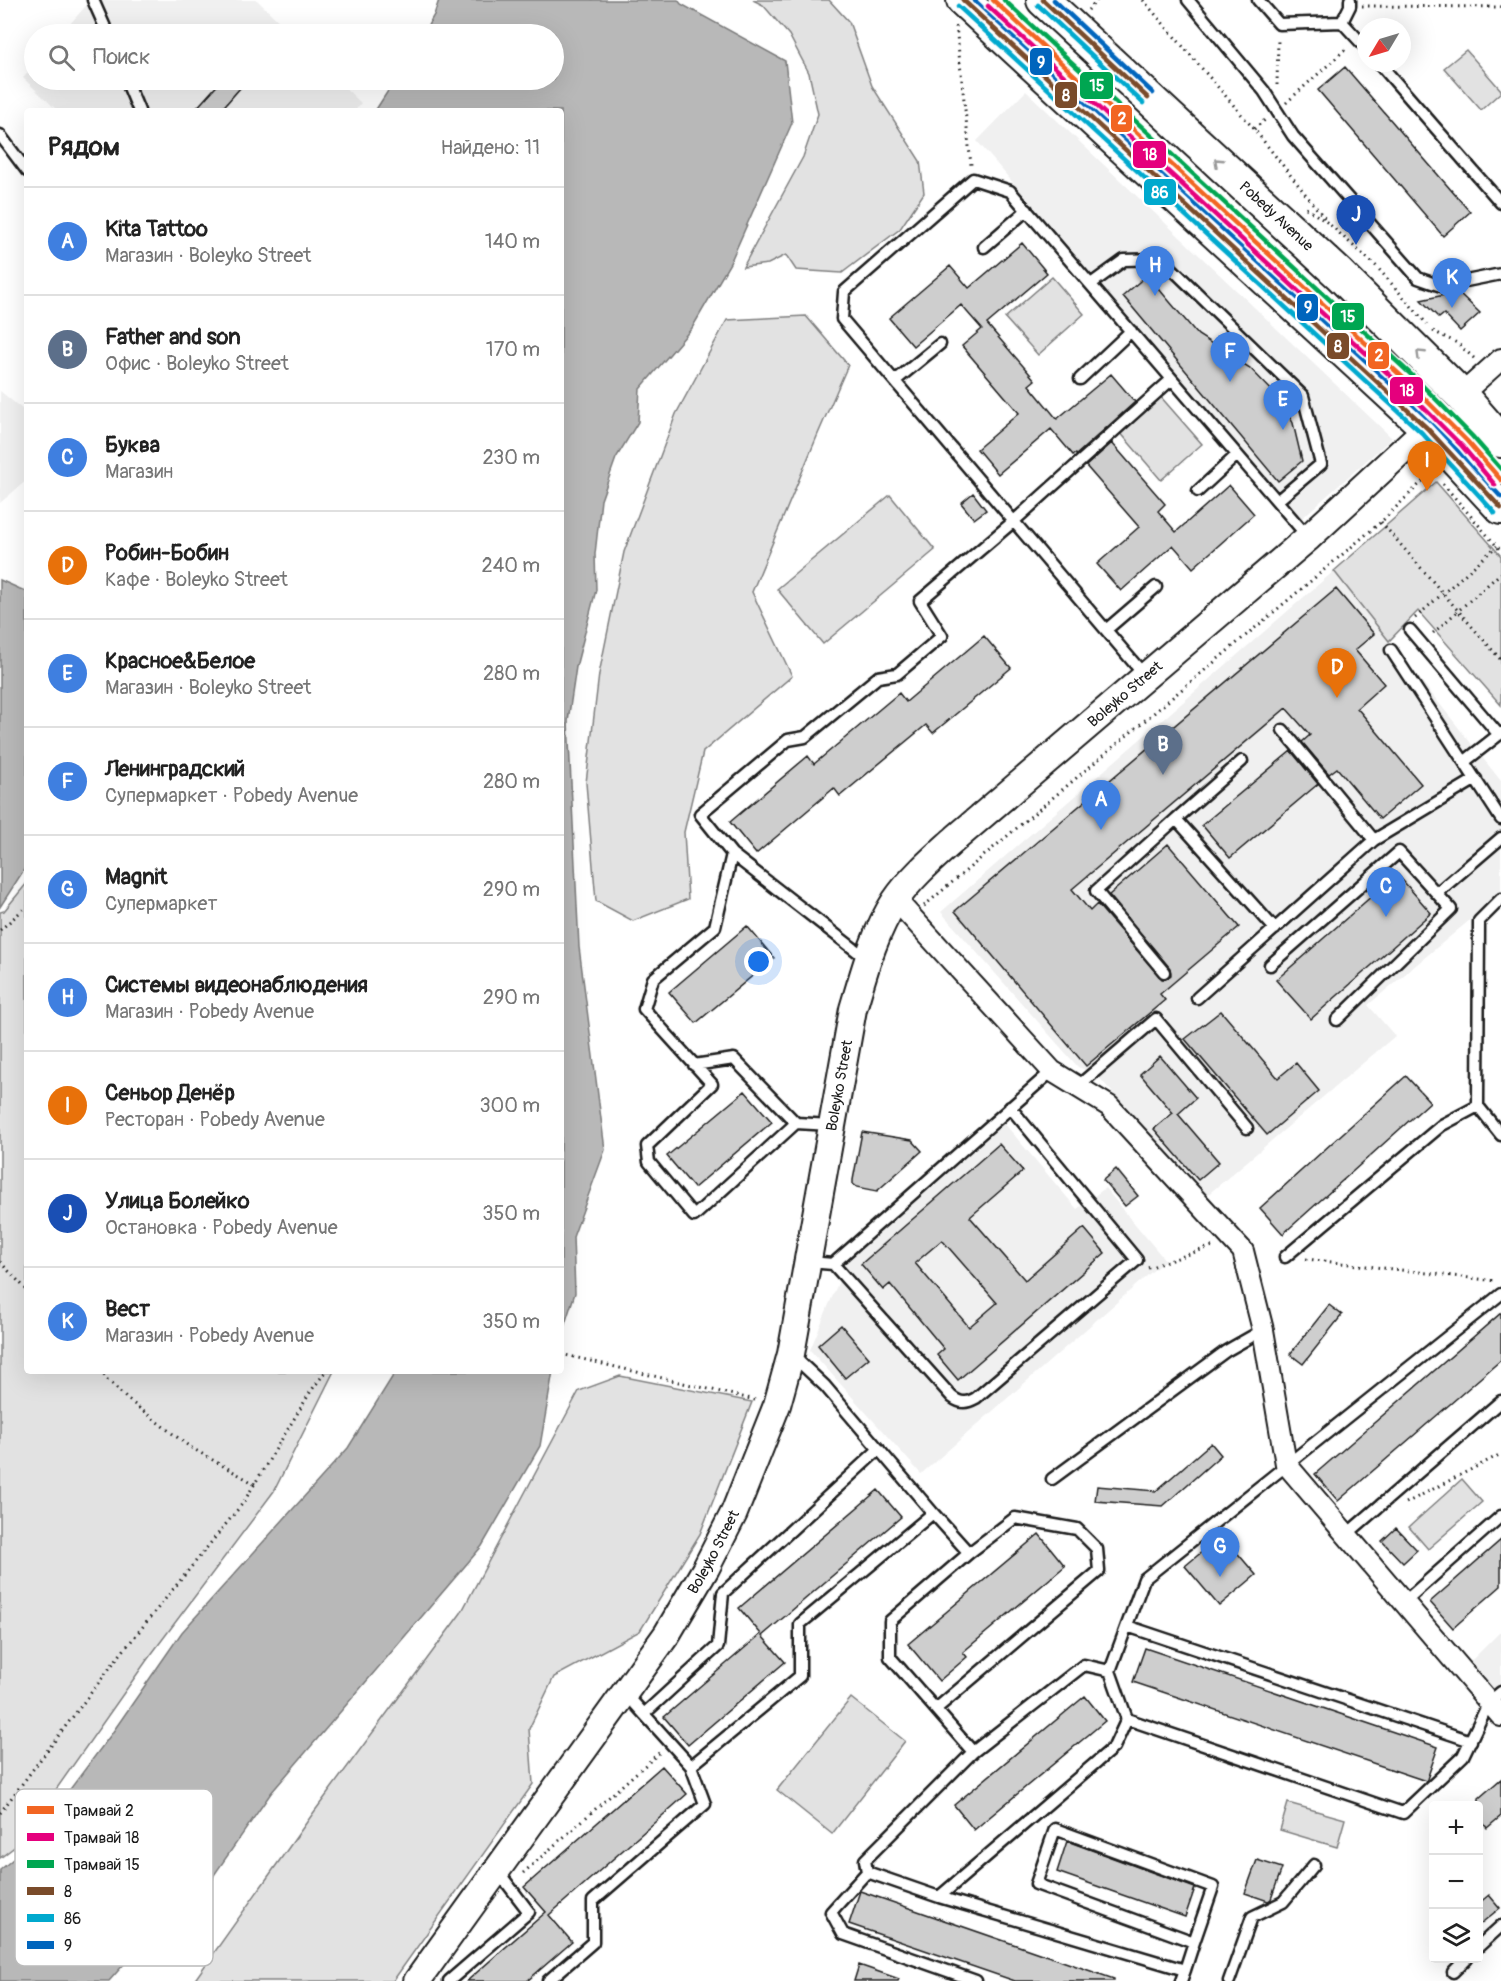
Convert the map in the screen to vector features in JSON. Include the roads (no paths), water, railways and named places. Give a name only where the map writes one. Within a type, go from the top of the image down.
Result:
[{"type":"main road","name":"Pobedy Avenue","points":[[1043,0],[1339,274],[1461,395],[1501,441]]},
{"type":"main road","points":[[959,8],[1427,428],[1501,508]]},
{"type":"main road","name":"Boleyko Street","points":[[1427,428],[1461,395]]},
{"type":"street","name":"Boleyko Street","points":[[1461,395],[1501,359]]},
{"type":"street","name":"Boleyko Street","points":[[417,1981],[503,1878],[625,1693],[667,1634],[706,1568],[734,1513],[777,1406],[791,1354],[821,1263],[832,1125],[853,1009],[868,960],[884,922],[903,908],[926,865],[1309,537],[1427,428]]},
{"type":"street","points":[[903,908],[1052,1071],[1109,1106],[1243,1251],[1263,1330],[1286,1464],[1404,1602],[1497,1703]]},
{"type":"lane","points":[[93,0],[104,24]]},
{"type":"lane","points":[[1188,0],[1278,110],[1293,136],[1418,278],[1441,286],[1501,274]]},
{"type":"lane","points":[[1258,0],[1279,24],[1342,22],[1357,38]]},
{"type":"lane","points":[[1342,22],[1350,3]]},
{"type":"lane","points":[[1387,72],[1499,196]]},
{"type":"lane","points":[[131,90],[139,108]]},
{"type":"lane","points":[[0,135],[24,167]]},
{"type":"lane","points":[[1145,676],[842,319],[844,292],[974,179],[1010,190],[1309,537]]},
{"type":"lane","points":[[984,247],[1027,210]]},
{"type":"lane","points":[[1091,284],[1124,260],[1162,259],[1303,396],[1321,464],[1277,501]]},
{"type":"lane","points":[[1080,379],[1131,331]]},
{"type":"lane","points":[[895,381],[940,344]]},
{"type":"lane","points":[[868,960],[732,854],[700,814],[788,741],[805,737],[878,676],[897,674],[942,636],[920,601],[1014,521],[1172,379]]},
{"type":"lane","points":[[1198,491],[1237,454]]},
{"type":"lane","points":[[1106,630],[1156,587]]},
{"type":"lane","points":[[1409,628],[1500,734],[1464,762]]},
{"type":"lane","points":[[1391,650],[1501,819]]},
{"type":"lane","points":[[1283,730],[1374,840]]},
{"type":"lane","points":[[1164,972],[1096,891],[1242,761]]},
{"type":"lane","points":[[1197,998],[1374,840],[1476,779]]},
{"type":"lane","points":[[1176,819],[1275,929]]},
{"type":"lane","points":[[1437,893],[1501,838]]},
{"type":"lane","points":[[1270,965],[1399,852],[1451,909],[1337,1020]]},
{"type":"lane","points":[[732,854],[715,927],[653,980],[644,1009],[712,1084],[647,1146],[649,1162],[694,1216],[796,1123]]},
{"type":"lane","points":[[1501,899],[1479,921],[1478,1106],[1501,1135]]},
{"type":"lane","points":[[1077,1087],[1156,1019],[1247,1128]]},
{"type":"lane","points":[[694,1065],[734,1059],[796,1123],[832,1125]]},
{"type":"lane","points":[[1010,1107],[1137,1260],[976,1398],[962,1403],[952,1397],[821,1263],[1052,1071]]},
{"type":"lane","points":[[1285,1257],[1442,1125],[1478,1106]]},
{"type":"lane","points":[[939,1898],[1114,1747],[1127,1719],[1110,1671],[1144,1579],[1501,1294]]},
{"type":"lane","points":[[1052,1479],[1226,1351],[1263,1330]]},
{"type":"lane","points":[[791,1354],[825,1386],[969,1554]]},
{"type":"lane","points":[[1346,1534],[1501,1401]]},
{"type":"lane","points":[[644,1714],[718,1646],[723,1593],[879,1449]]},
{"type":"lane","points":[[692,1766],[801,1676],[801,1624],[933,1513]]},
{"type":"lane","points":[[1404,1602],[1501,1516]]},
{"type":"lane","points":[[936,1709],[1099,1571],[1097,1549],[1077,1529],[1015,1518],[890,1620],[890,1657],[973,1752]]},
{"type":"lane","points":[[1127,1626],[1471,1741]]},
{"type":"lane","points":[[867,1872],[865,1860],[973,1752],[1084,1665],[1110,1671]]},
{"type":"lane","points":[[548,1981],[593,1942],[593,1901],[705,1804],[692,1766],[625,1693]]},
{"type":"lane","points":[[1127,1719],[1403,1813],[1463,1756],[1497,1703]]},
{"type":"lane","points":[[1181,1981],[1213,1887],[1055,1829],[1036,1884],[1194,1942]]},
{"type":"lane","points":[[1229,1981],[1252,1917],[1283,1902],[1314,1865]]},
{"type":"lane","points":[[867,1872],[939,1898],[1185,1970]]},
{"type":"lane","points":[[867,1872],[831,1912],[843,1934],[976,1981]]},
{"type":"lane","points":[[449,1981],[529,1912],[503,1878]]},
{"type":"lane","points":[[1483,1943],[1501,1926]]},
{"type":"lane","points":[[1453,1972],[1463,1963]]},
{"type":"tram line","name":"2","points":[[993,0],[1412,386],[1467,441],[1501,480]]},
{"type":"tram line","name":"15","points":[[1004,0],[1417,380],[1501,469]]},
{"type":"tram line","name":"18","points":[[988,6],[1407,391],[1462,446],[1495,485]]},
{"type":"place","name":"Улица Болейко","points":[[1356,245]]},
{"type":"place","name":"Системы видеонаблюдения","points":[[1155,296]]},
{"type":"place","name":"Вест","points":[[1452,308]]},
{"type":"place","name":"Ленинградский","points":[[1230,382]]},
{"type":"place","name":"Красное&Белое","points":[[1283,430]]},
{"type":"place","name":"Сеньор Денёр","points":[[1427,491]]},
{"type":"place","name":"Робин-Бобин","points":[[1337,698]]},
{"type":"place","name":"Father and son","points":[[1163,775]]},
{"type":"place","name":"Kita Tattoo","points":[[1101,830]]},
{"type":"place","name":"Буква","points":[[1386,917]]},
{"type":"place","name":"Magnit","points":[[1220,1577]]}]
